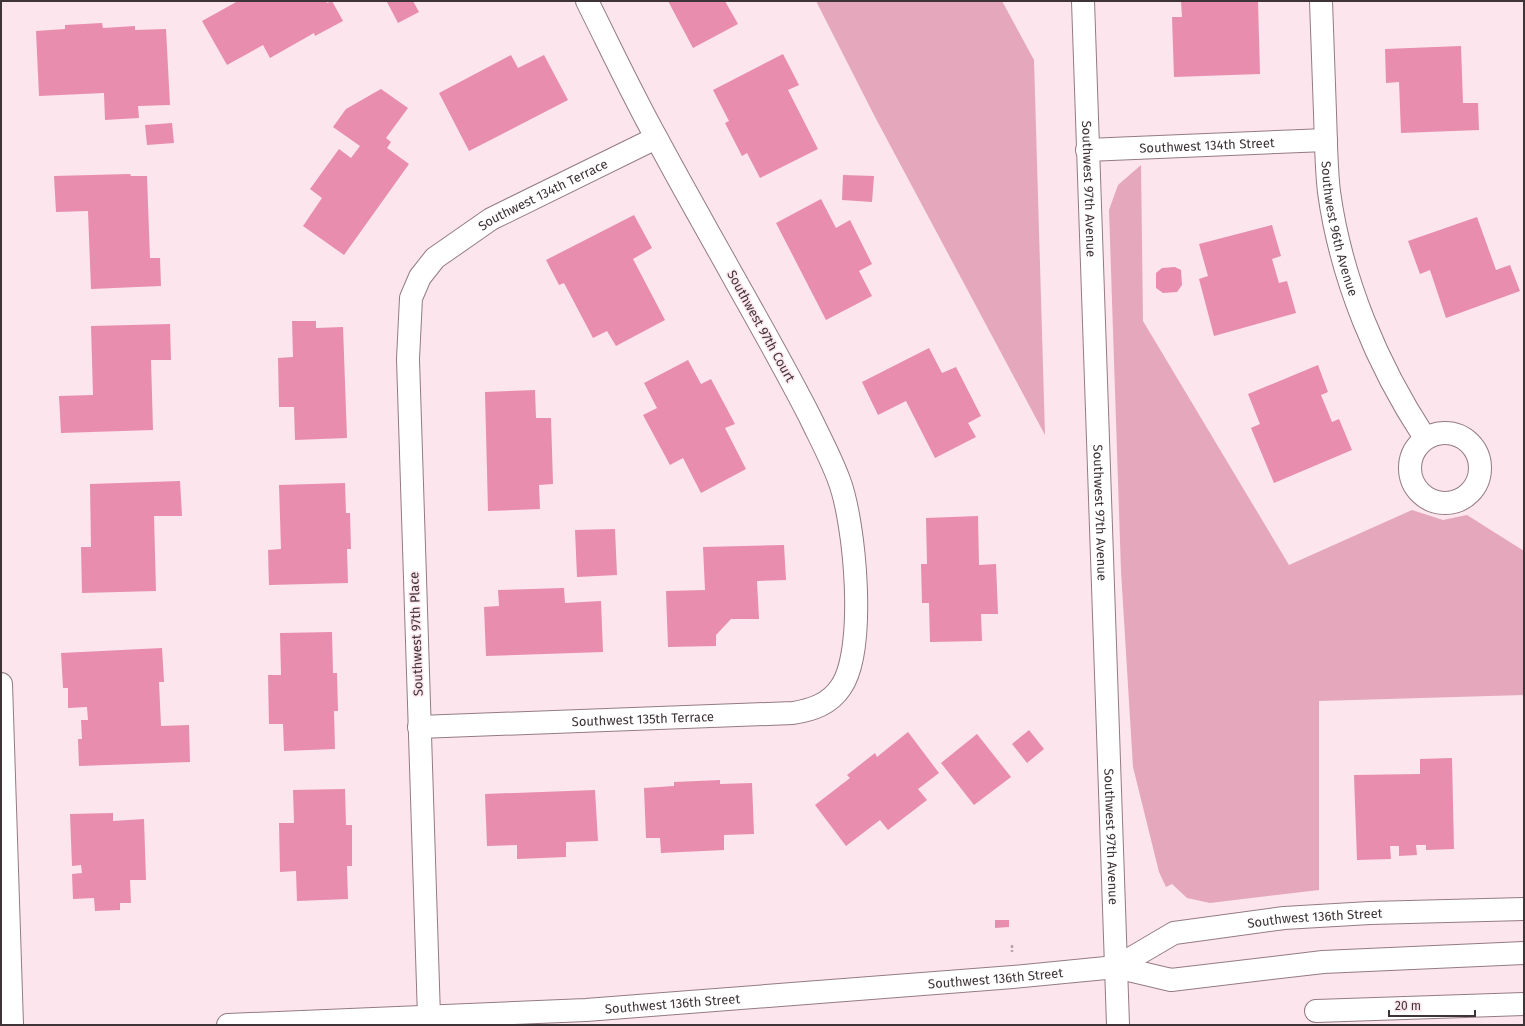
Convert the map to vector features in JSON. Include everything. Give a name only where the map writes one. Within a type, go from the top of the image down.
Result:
[{"type":"street","name":"Southwest 97th Court","points":[[587,1],[656,138],[789,376],[840,480],[847,504],[851,531],[856,616],[854,647],[849,673]]},
{"type":"street","name":"Southwest 97th Avenue","points":[[1083,1],[1118,1025]]},
{"type":"street","name":"Southwest 96th Avenue","points":[[1321,1],[1329,192],[1341,250],[1350,281],[1376,349],[1405,407],[1425,438]]},
{"type":"street","name":"Southwest 134th Terrace","points":[[435,258],[491,219],[656,138]]},
{"type":"street","name":"Southwest 134th Street","points":[[1087,150],[1326,140]]},
{"type":"street","name":"Southwest 97th Place","points":[[429,1017],[408,335],[411,298],[420,277],[435,258]]},
{"type":"street","name":"Southwest 135th Terrace","points":[[419,727],[793,713],[814,709],[830,700],[841,687],[849,673]]},
{"type":"street","points":[[1,684],[12,1025]]},
{"type":"street","name":"Southwest 136th Street","points":[[1116,967],[1174,933],[1284,918],[1370,913],[1524,909]]},
{"type":"street","name":"Southwest 136th Street","points":[[228,1025],[429,1017],[709,1001],[1013,977],[1116,967],[1171,980],[1323,962],[1524,954]]},
{"type":"street","points":[[1316,1011],[1524,1004]]},
{"type":"shaded area","points":[[816,1],[1002,1],[1034,60],[1045,435],[875,117]]},
{"type":"shaded area","points":[[1141,165],[1143,321],[1289,565],[1412,510],[1443,520],[1467,515],[1524,551],[1524,695],[1319,701],[1319,890],[1210,903],[1187,898],[1172,884],[1166,887],[1159,872],[1133,767],[1121,571],[1109,210],[1118,185]]},
{"type":"building","points":[[238,1],[326,1],[327,3],[332,1],[343,21],[315,36],[314,33],[270,58],[263,45],[227,65],[202,21]]},
{"type":"building","points":[[413,1],[419,12],[398,23],[387,2]]},
{"type":"building","points":[[668,1],[725,1],[738,24],[693,48]]},
{"type":"building","points":[[1181,1],[1258,1],[1260,74],[1174,77],[1172,17],[1182,17]]},
{"type":"building","points":[[102,23],[103,28],[135,26],[135,30],[166,29],[170,105],[138,106],[139,118],[105,120],[104,93],[39,96],[36,31],[65,29],[65,25]]},
{"type":"building","points":[[1461,46],[1463,103],[1478,103],[1479,130],[1401,133],[1399,82],[1386,83],[1385,49]]},
{"type":"building","points":[[783,54],[799,85],[788,90],[818,149],[760,178],[747,153],[742,156],[725,123],[729,121],[713,90]]},
{"type":"building","points":[[511,55],[518,68],[544,55],[568,100],[469,151],[439,93]]},
{"type":"building","points":[[381,89],[408,108],[386,138],[391,142],[387,148],[409,164],[344,255],[303,226],[322,198],[310,189],[339,149],[351,158],[360,146],[333,127],[346,109]]},
{"type":"building","points":[[172,123],[174,143],[147,145],[145,125]]},
{"type":"building","points":[[130,174],[131,176],[147,176],[150,258],[160,258],[161,286],[91,289],[88,211],[56,212],[54,176]]},
{"type":"building","points":[[843,175],[874,176],[872,202],[842,200]]},
{"type":"building","points":[[821,199],[836,228],[850,220],[872,264],[859,271],[872,296],[826,320],[776,223]]},
{"type":"building","points":[[634,215],[652,248],[633,259],[665,320],[616,346],[607,331],[593,338],[564,283],[559,285],[546,260]]},
{"type":"building","points":[[1477,217],[1496,270],[1510,265],[1520,291],[1446,318],[1430,270],[1420,274],[1408,241]]},
{"type":"building","points":[[1272,225],[1281,256],[1272,259],[1279,283],[1287,281],[1296,313],[1214,336],[1199,279],[1208,276],[1199,244]]},
{"type":"building","points":[[1175,267],[1181,270],[1182,285],[1177,292],[1163,293],[1156,288],[1156,273],[1162,268]]},
{"type":"building","points":[[292,321],[316,321],[316,328],[343,327],[347,438],[295,440],[294,407],[279,407],[278,358],[293,357]]},
{"type":"building","points":[[170,324],[171,360],[151,360],[153,430],[61,433],[59,396],[93,395],[91,326]]},
{"type":"building","points":[[929,348],[942,373],[956,367],[981,416],[968,423],[976,437],[935,458],[906,401],[878,415],[862,382]]},
{"type":"building","points":[[688,360],[701,384],[711,379],[735,424],[725,428],[746,469],[701,493],[683,458],[670,465],[643,415],[657,408],[644,383]]},
{"type":"building","points":[[1318,365],[1328,392],[1321,395],[1332,422],[1339,419],[1352,450],[1274,483],[1251,428],[1260,424],[1248,394]]},
{"type":"building","points":[[535,390],[536,418],[551,418],[553,484],[539,485],[540,509],[488,511],[485,392]]},
{"type":"building","points":[[180,481],[182,516],[154,516],[156,591],[82,593],[81,547],[91,547],[90,484]]},
{"type":"building","points":[[345,483],[346,513],[350,513],[351,549],[347,549],[348,583],[269,585],[268,550],[281,549],[279,485]]},
{"type":"building","points":[[978,516],[979,565],[996,564],[998,614],[981,614],[982,641],[930,642],[929,603],[922,603],[921,564],[927,564],[926,518]]},
{"type":"building","points":[[615,529],[617,575],[577,577],[575,530]]},
{"type":"building","points":[[784,545],[786,580],[757,581],[759,619],[731,619],[716,635],[716,646],[668,647],[666,591],[705,590],[703,547]]},
{"type":"building","points":[[564,588],[565,603],[601,601],[603,652],[486,656],[484,607],[499,606],[498,590]]},
{"type":"building","points":[[332,632],[333,673],[337,673],[338,711],[334,711],[335,749],[284,751],[283,724],[269,724],[268,675],[281,675],[280,633]]},
{"type":"building","points":[[162,648],[164,682],[159,682],[161,726],[189,725],[190,762],[79,766],[78,739],[82,739],[81,720],[88,720],[87,707],[68,708],[68,688],[63,688],[61,653]]},
{"type":"building","points":[[1029,730],[1044,749],[1027,763],[1012,744]]},
{"type":"building","points":[[908,732],[939,773],[918,789],[927,800],[888,830],[880,820],[846,846],[815,805],[850,778],[847,775],[875,753],[877,757]]},
{"type":"building","points":[[977,734],[1011,777],[974,805],[941,763]]},
{"type":"building","points":[[1452,758],[1454,849],[1426,850],[1426,845],[1416,845],[1417,855],[1399,856],[1399,846],[1390,846],[1391,859],[1357,860],[1354,775],[1420,774],[1420,759]]},
{"type":"building","points":[[720,780],[720,784],[752,783],[754,834],[724,835],[724,850],[661,853],[660,838],[646,838],[644,788],[674,786],[674,782]]},
{"type":"building","points":[[345,789],[346,825],[352,825],[352,866],[347,866],[348,899],[297,901],[296,871],[280,872],[279,823],[294,823],[293,790]]},
{"type":"building","points":[[595,790],[598,841],[566,842],[566,857],[517,859],[517,845],[487,846],[485,794]]},
{"type":"building","points":[[113,813],[113,821],[144,819],[146,880],[130,880],[131,903],[120,903],[120,910],[95,911],[94,898],[73,899],[72,874],[82,873],[81,865],[72,866],[70,814]]},
{"type":"building","points":[[995,920],[1009,920],[1009,927],[995,928]]}]
